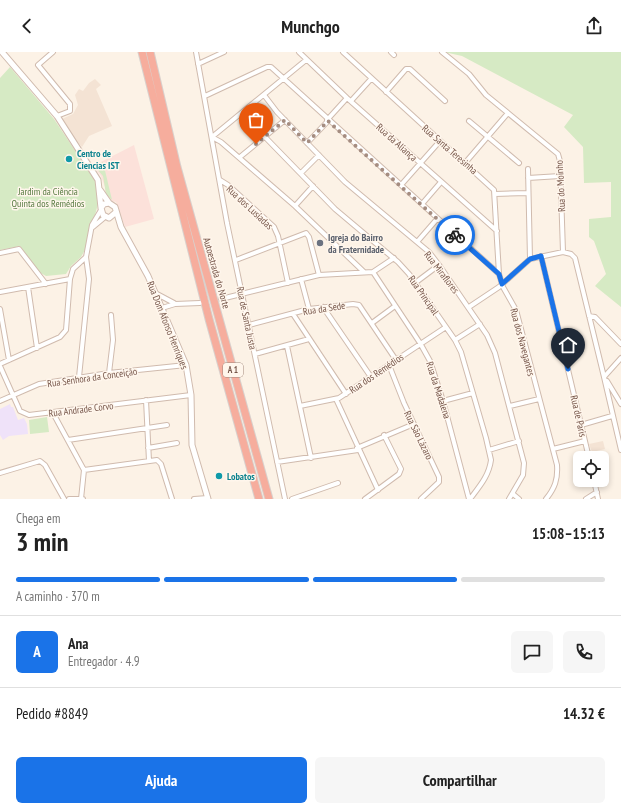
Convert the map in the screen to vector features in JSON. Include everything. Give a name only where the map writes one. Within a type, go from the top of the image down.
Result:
[{"type":"highway","name":"Autoestrada do Norte","points":[[142,52],[209,319],[259,499]]},
{"type":"highway","name":"Autoestrada do Norte","points":[[150,52],[178,167],[269,499]]},
{"type":"street","points":[[2,52],[57,116],[98,180],[101,209],[107,217]]},
{"type":"street","points":[[53,52],[38,65],[70,104],[70,111],[57,116]]},
{"type":"street","name":"Rua de Santa Justa","points":[[196,52],[242,294],[285,499]]},
{"type":"street","points":[[198,64],[224,52]]},
{"type":"street","name":"Rua da Aliança","points":[[299,52],[351,102],[497,231]]},
{"type":"street","name":"Rua do Moinho","points":[[442,52],[469,74],[480,89],[558,154],[560,161],[563,252]]},
{"type":"street","name":"Rua Santa Teresinha","points":[[344,53],[440,141],[490,184],[495,194]]},
{"type":"street","points":[[306,60],[212,137],[240,158],[295,206],[364,272]]},
{"type":"street","points":[[205,96],[268,67],[271,68],[499,274]]},
{"type":"street","points":[[386,92],[406,69],[410,69],[445,101]]},
{"type":"street","points":[[351,102],[371,79]]},
{"type":"street","name":"Rua Miraflores","points":[[264,95],[285,120],[362,198],[417,242],[439,265],[480,324],[495,353],[524,463],[523,475],[509,499]]},
{"type":"street","points":[[307,143],[347,98]]},
{"type":"street","points":[[465,163],[508,113]]},
{"type":"street","points":[[240,158],[285,120]]},
{"type":"street","points":[[469,121],[519,163]]},
{"type":"street","name":"Rua Principal","points":[[265,137],[352,224],[394,258],[415,283],[455,340],[466,366],[489,450],[490,468],[485,480],[469,499]]},
{"type":"street","points":[[401,185],[440,141]]},
{"type":"street","points":[[301,173],[319,155]]},
{"type":"street","points":[[528,169],[530,259]]},
{"type":"street","points":[[528,178],[560,176]]},
{"type":"street","name":"Rua dos Lusíadas","points":[[220,180],[228,185],[274,227],[280,243],[288,283]]},
{"type":"street","points":[[422,204],[441,182]]},
{"type":"street","points":[[295,206],[313,186]]},
{"type":"street","points":[[92,228],[115,213],[115,207],[109,203],[100,190]]},
{"type":"street","points":[[499,274],[495,194],[528,193]]},
{"type":"street","points":[[79,377],[89,279],[86,257],[92,228],[104,204],[109,203]]},
{"type":"street","name":"Rua Dom Afonso Henriques","points":[[115,213],[157,294],[186,365],[191,395],[192,445],[208,498]]},
{"type":"street","name":"Rua Dom Afonso Henriques","points":[[107,217],[121,227]]},
{"type":"street","points":[[417,242],[437,219]]},
{"type":"street","points":[[236,260],[306,233],[309,237],[319,275]]},
{"type":"street","points":[[0,252],[19,249],[46,284]]},
{"type":"street","points":[[469,307],[502,284],[530,259],[563,252],[571,254],[575,258],[621,450]]},
{"type":"street","name":"Rua de Paris","points":[[541,256],[587,451]]},
{"type":"street","points":[[0,365],[60,337],[66,330],[70,279],[73,269],[86,257]]},
{"type":"street","points":[[221,299],[319,275],[373,272],[394,258]]},
{"type":"street","points":[[415,283],[439,265]]},
{"type":"street","name":"Rua da Madalena","points":[[373,272],[420,343],[430,361],[443,401],[469,499]]},
{"type":"street","name":"Rua dos Navegantes","points":[[499,274],[502,284],[516,310],[553,449],[558,476],[554,489],[546,499]]},
{"type":"street","points":[[0,292],[70,279]]},
{"type":"street","points":[[301,279],[309,309]]},
{"type":"street","points":[[28,287],[37,348]]},
{"type":"street","points":[[157,294],[175,304]]},
{"type":"street","points":[[162,308],[175,304],[200,303]]},
{"type":"street","name":"Rua da Sede","points":[[249,324],[309,309],[353,304],[359,305],[372,322],[396,360]]},
{"type":"street","points":[[372,322],[395,306]]},
{"type":"street","points":[[323,307],[371,377]]},
{"type":"street","points":[[0,309],[9,360]]},
{"type":"street","points":[[293,314],[346,394]]},
{"type":"street","points":[[109,373],[113,340],[111,315]]},
{"type":"street","points":[[589,316],[595,317],[621,344]]},
{"type":"street","points":[[455,340],[480,324]]},
{"type":"street","name":"Rua dos Remédios","points":[[300,406],[336,399],[346,394],[446,327]]},
{"type":"street","points":[[255,354],[309,339]]},
{"type":"street","points":[[287,346],[311,458]]},
{"type":"street","points":[[604,377],[621,358]]},
{"type":"street","name":"Rua Andrade Corvo","points":[[0,365],[12,396],[20,411],[28,415],[191,395]]},
{"type":"street","name":"Rua Senhora da Conceição","points":[[0,401],[39,384],[109,373],[186,365]]},
{"type":"street","name":"Rua São Lázaro","points":[[389,366],[439,477],[439,482],[421,499]]},
{"type":"street","points":[[604,377],[621,404]]},
{"type":"street","points":[[443,401],[473,393]]},
{"type":"street","points":[[336,399],[357,449],[378,490]]},
{"type":"street","points":[[510,406],[539,399]]},
{"type":"street","points":[[146,400],[148,461]]},
{"type":"street","points":[[53,413],[84,470],[82,499],[69,499]]},
{"type":"street","points":[[581,424],[612,416]]},
{"type":"street","points":[[277,462],[311,458],[357,449],[414,424]]},
{"type":"street","points":[[68,440],[167,425]]},
{"type":"street","points":[[365,499],[399,474],[401,469],[384,436]]},
{"type":"street","points":[[489,450],[519,441]]},
{"type":"street","points":[[553,449],[585,441]]},
{"type":"street","points":[[148,448],[177,444]]},
{"type":"street","points":[[84,470],[157,460],[161,464],[172,499]]},
{"type":"street","points":[[0,473],[40,461],[45,466],[64,499]]},
{"type":"street","points":[[292,499],[338,484]]},
{"type":"street","points":[[596,487],[598,499]]},
{"type":"street","points":[[586,499],[597,492]]},
{"type":"street","points":[[513,494],[519,499]]},
{"type":"street","points":[[194,499],[208,498]]},
{"type":"shaded area","points":[[95,79],[101,85],[96,89],[112,126],[89,136],[82,147],[70,134],[62,119],[73,114],[78,105],[75,95],[79,89],[83,91],[89,83]]},
{"type":"shaded area","points":[[134,145],[154,219],[125,227],[116,202],[112,201],[105,194],[105,187],[101,176],[93,166]]},
{"type":"shaded area","points":[[10,404],[11,407],[13,407],[18,420],[24,418],[27,424],[28,434],[9,436],[3,440],[0,435],[0,409]]},
{"type":"shaded area","points":[[603,441],[605,449],[592,451],[589,444]]},
{"type":"green space","points":[[444,52],[621,52],[621,307],[595,286],[606,274],[594,241],[589,237],[589,219],[611,217],[611,182],[584,183],[583,147],[564,127],[573,115],[462,56]]},
{"type":"green space","name":"Jardim da Ciência Quinta dos Remédios","points":[[10,67],[54,119],[96,182],[98,204],[91,222],[86,248],[81,257],[71,266],[66,274],[46,276],[39,272],[20,246],[0,250],[0,78]]},
{"type":"green space","points":[[103,162],[112,200],[106,194],[103,176],[94,166]]},
{"type":"green space","points":[[47,417],[49,432],[30,434],[29,420]]},
{"type":"way so far","points":[[256,144],[285,120],[307,143],[328,121],[455,235]]},
{"type":"place","name":"Centro de Ciencias IST","points":[[69,159]]},
{"type":"place","name":"Igreja do Bairro da Fraternidade","points":[[320,243]]},
{"type":"place","name":"Lobatos","points":[[219,476]]},
{"type":"route","points":[[455,235],[499,274],[502,284],[530,259],[541,256],[568,369]]}]
